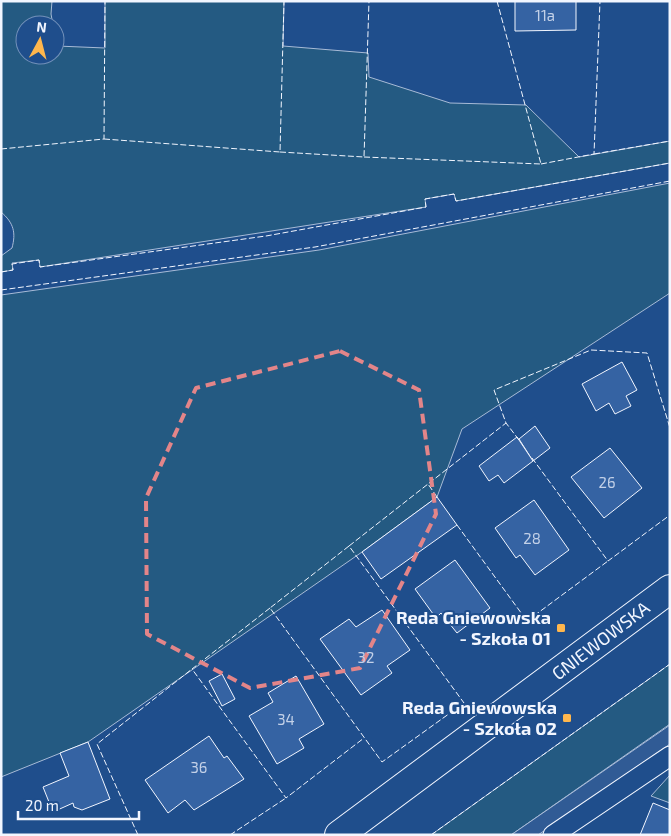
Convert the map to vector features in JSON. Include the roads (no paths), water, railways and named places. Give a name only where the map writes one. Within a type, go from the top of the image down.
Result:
[{"type":"street","name":"GNIEWOWSKA","points":[[339,835],[670,589]]},
{"type":"lane","points":[[553,835],[670,756]]},
{"type":"place","name":"Reda Gniewowska - Szkoła 01","points":[[561,628]]},
{"type":"place","name":"Reda Gniewowska - Szkoła 02","points":[[567,718]]}]
